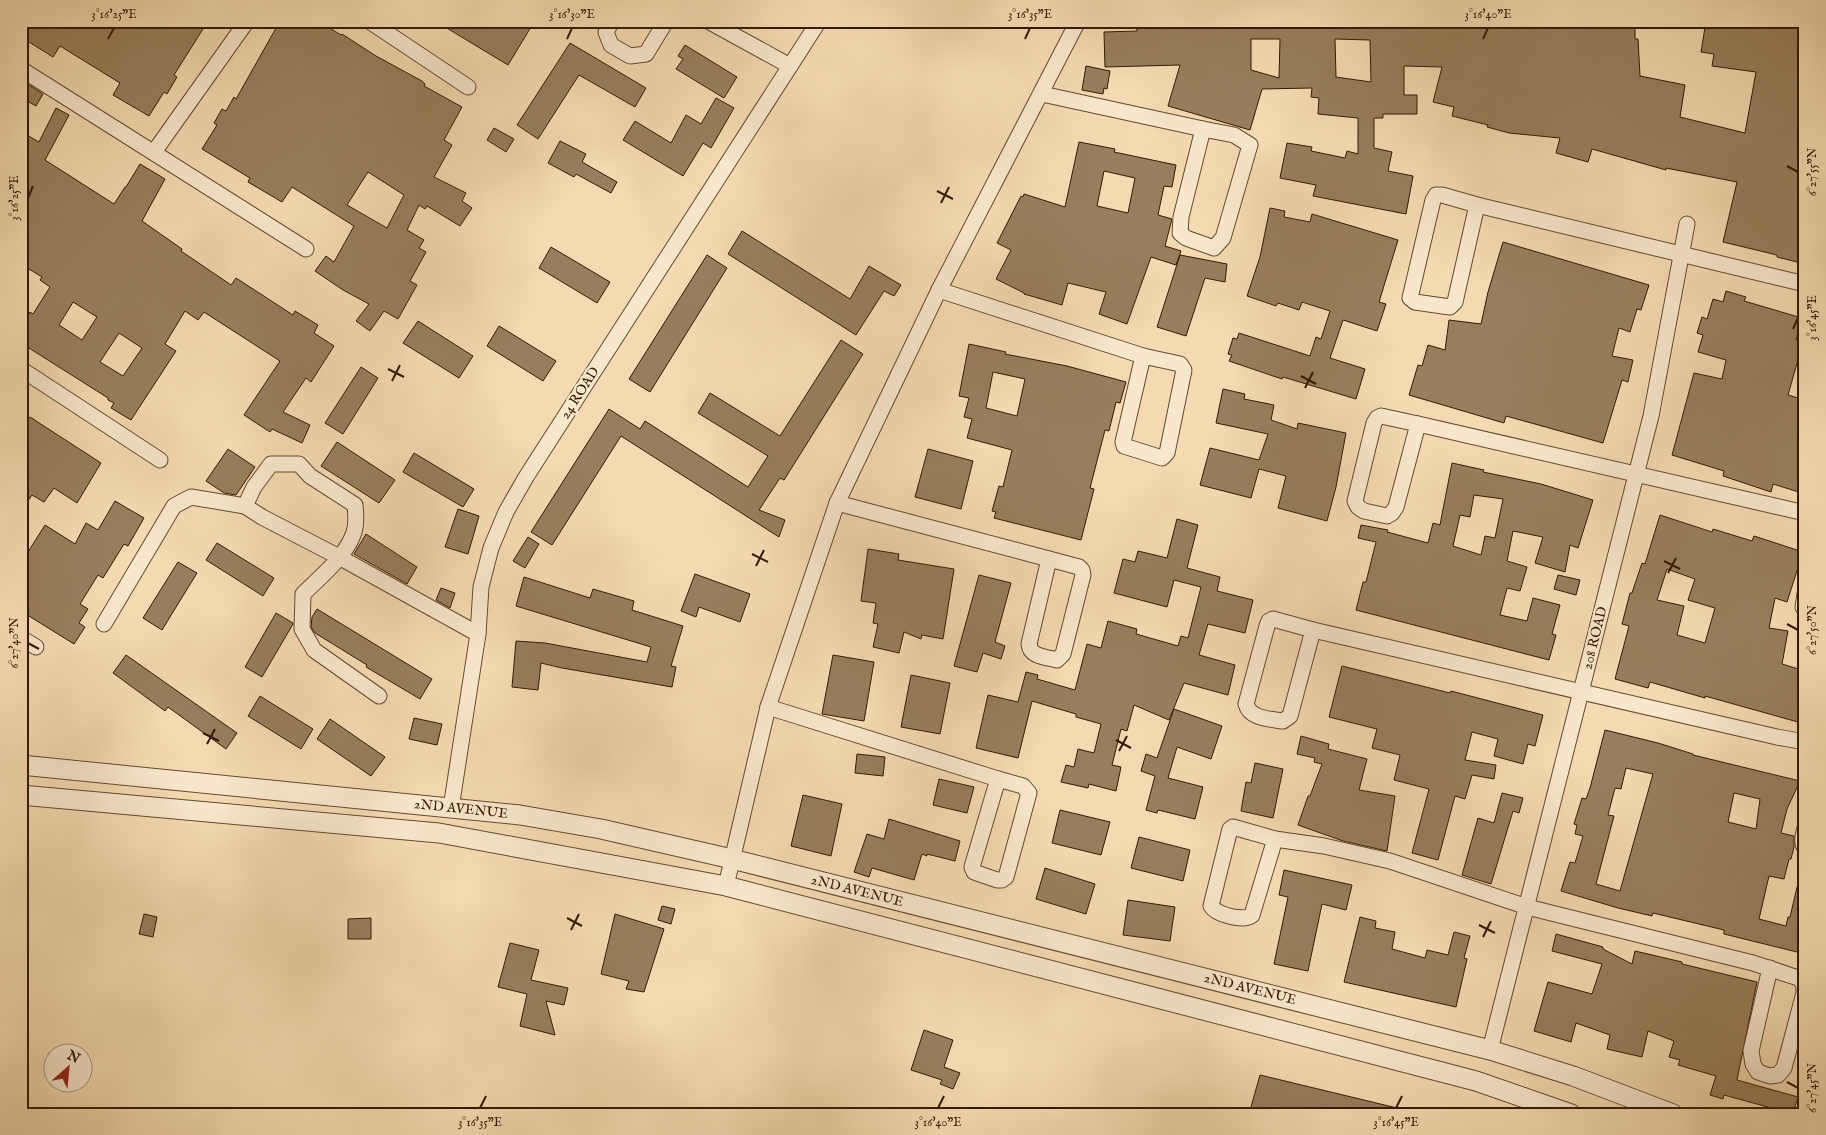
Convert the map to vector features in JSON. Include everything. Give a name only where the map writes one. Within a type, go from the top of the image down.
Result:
[{"type":"street","points":[[154,152],[246,21]]},
{"type":"street","points":[[369,21],[468,87]]},
{"type":"street","points":[[612,21],[606,32],[611,45],[630,56],[646,54],[666,21]]},
{"type":"street","points":[[708,21],[790,66]]},
{"type":"street","name":"24 ROAD","points":[[451,808],[478,634],[481,587],[491,548],[506,512],[819,21]]},
{"type":"street","points":[[726,886],[768,707],[837,504],[940,290],[1078,21]]},
{"type":"street","points":[[21,69],[306,249]]},
{"type":"street","points":[[1042,94],[1234,135],[1250,145],[1223,238],[1214,248],[1186,238],[1180,232],[1181,217],[1203,129]]},
{"type":"street","points":[[1477,205],[1455,302],[1450,307],[1445,308],[1415,302],[1410,298],[1411,292],[1433,200],[1436,195],[1805,284]]},
{"type":"street","name":"208 ROAD","points":[[1490,1050],[1651,416],[1687,224]]},
{"type":"street","points":[[940,290],[1143,356],[1180,364],[1184,370],[1167,453],[1162,458],[1124,446],[1123,442],[1143,356]]},
{"type":"street","points":[[21,370],[160,460]]},
{"type":"street","points":[[1418,424],[1396,507],[1392,513],[1387,516],[1358,508],[1355,501],[1377,418],[1381,416],[1418,424],[1805,513]]},
{"type":"street","points":[[246,506],[254,487],[271,464],[299,464],[310,476],[355,505],[356,518],[353,535],[340,557],[303,594],[302,629],[314,650],[379,696]]},
{"type":"street","points":[[104,624],[174,506],[191,497],[246,506],[262,517],[340,557],[478,634]]},
{"type":"street","points":[[837,504],[1049,559],[1079,567],[1082,570],[1082,575],[1062,654],[1057,660],[1032,654],[1028,644],[1049,559]]},
{"type":"street","points":[[1805,594],[1803,607],[1805,610]]},
{"type":"street","points":[[1313,630],[1290,716],[1283,721],[1253,715],[1248,711],[1246,704],[1269,621],[1273,619],[1313,630],[1777,738],[1805,742]]},
{"type":"street","points":[[21,638],[36,647]]},
{"type":"street","points":[[768,707],[1023,786],[1029,792],[1006,877],[1002,880],[974,872],[972,867],[998,779]]},
{"type":"street","name":"2ND AVENUE","points":[[21,765],[520,815],[601,829],[732,859],[1490,1050],[1573,1076],[1672,1114]]},
{"type":"street","name":"2ND AVENUE","points":[[21,795],[439,833],[726,886],[1476,1082],[1570,1114]]},
{"type":"street","points":[[1275,839],[1252,915],[1245,918],[1214,911],[1211,906],[1230,829],[1233,827],[1275,839],[1324,846],[1390,861],[1527,907],[1744,960],[1770,968],[1801,979],[1804,987],[1784,1068],[1778,1075],[1770,1076],[1758,1072],[1753,1064],[1751,1051],[1770,968]]},
{"type":"street","points":[[1805,828],[1803,846],[1805,848]]},
{"type":"building","points":[[27,21],[208,21],[174,75],[177,77],[167,94],[164,92],[149,116],[113,95],[120,83],[60,46],[53,57],[21,37],[21,30]]},
{"type":"building","points":[[280,21],[318,21],[422,81],[425,84],[424,86],[462,107],[444,140],[452,145],[434,177],[466,193],[462,201],[472,208],[460,226],[427,206],[425,209],[419,205],[407,230],[424,240],[419,248],[426,252],[410,281],[417,285],[398,319],[384,311],[370,331],[356,321],[369,304],[343,290],[315,271],[326,256],[334,262],[354,226],[292,187],[282,202],[248,182],[250,178],[202,149],[217,125],[214,123],[222,109],[226,111],[234,97],[236,99]],"holes":[[[368,172],[404,195],[387,228],[347,205]]]},
{"type":"building","points":[[435,21],[521,21],[531,27],[508,65]]},
{"type":"building","points":[[1136,21],[1635,21],[1635,39],[1638,39],[1640,76],[1685,85],[1680,117],[1745,133],[1756,72],[1712,66],[1714,54],[1701,52],[1706,21],[1805,21],[1805,264],[1723,242],[1737,182],[1666,168],[1666,170],[1592,149],[1588,162],[1556,153],[1560,138],[1509,133],[1487,127],[1488,125],[1452,116],[1454,107],[1433,102],[1442,67],[1404,66],[1404,95],[1417,95],[1417,114],[1383,114],[1383,118],[1374,118],[1374,148],[1392,152],[1388,171],[1413,176],[1406,214],[1313,196],[1316,185],[1280,178],[1287,143],[1312,147],[1311,151],[1345,158],[1347,151],[1358,154],[1358,118],[1318,114],[1319,98],[1311,97],[1312,88],[1262,89],[1250,130],[1168,106],[1180,65],[1105,67],[1104,32],[1137,31]],"holes":[[[1251,39],[1280,39],[1279,78],[1251,70]],[[1335,39],[1370,40],[1371,82],[1336,77]]]},
{"type":"building","points":[[570,43],[646,88],[635,107],[579,75],[538,139],[517,125]]},
{"type":"building","points":[[685,45],[737,77],[724,98],[676,69],[683,59],[678,56]]},
{"type":"building","points":[[1086,66],[1110,71],[1107,89],[1104,88],[1103,94],[1082,90]]},
{"type":"building","points":[[29,85],[43,94],[36,106],[22,98]]},
{"type":"building","points":[[716,98],[734,108],[711,148],[703,143],[683,176],[623,140],[635,121],[671,143],[686,115],[701,124]]},
{"type":"building","points":[[56,108],[69,115],[45,160],[114,204],[140,164],[165,179],[142,221],[182,249],[181,251],[231,285],[236,278],[293,315],[295,311],[318,325],[314,333],[334,346],[311,382],[306,378],[283,412],[310,425],[302,443],[272,429],[270,432],[244,415],[280,361],[204,312],[198,320],[185,311],[165,344],[176,351],[131,420],[111,408],[114,403],[108,400],[108,398],[21,343],[21,326],[30,312],[33,314],[50,287],[40,280],[42,277],[21,264],[21,146],[27,135],[39,142]],"holes":[[[73,302],[97,317],[82,340],[59,325]],[[119,333],[142,348],[123,376],[100,362]]]},
{"type":"building","points":[[494,128],[514,139],[506,152],[487,140]]},
{"type":"building","points":[[560,141],[586,154],[582,162],[617,182],[611,193],[576,174],[574,177],[548,163]]},
{"type":"building","points":[[1079,142],[1115,149],[1114,152],[1176,165],[1172,187],[1164,186],[1158,215],[1172,219],[1165,246],[1181,251],[1176,265],[1151,257],[1127,324],[1099,314],[1106,292],[1068,283],[1062,305],[1024,294],[996,279],[1011,250],[997,243],[1021,196],[1023,197],[1024,194],[1065,207]],"holes":[[[1104,171],[1135,178],[1128,213],[1097,206]]]},
{"type":"building","points":[[1270,208],[1285,211],[1284,217],[1310,222],[1312,214],[1398,240],[1379,302],[1386,304],[1377,331],[1343,320],[1330,358],[1365,369],[1356,399],[1283,377],[1282,379],[1229,361],[1232,355],[1228,354],[1233,338],[1237,339],[1239,333],[1310,356],[1316,337],[1321,339],[1330,311],[1302,302],[1299,310],[1278,303],[1276,306],[1247,296],[1260,257]]},
{"type":"building","points":[[742,231],[850,299],[869,266],[901,285],[894,296],[884,291],[856,335],[728,254]]},
{"type":"building","points":[[1503,242],[1649,285],[1641,310],[1637,309],[1630,332],[1619,328],[1612,356],[1633,360],[1628,382],[1622,380],[1603,443],[1506,416],[1504,423],[1409,395],[1418,365],[1422,366],[1428,345],[1445,350],[1449,320],[1481,324],[1488,292]]},
{"type":"building","points":[[551,247],[610,282],[597,303],[539,268]]},
{"type":"building","points":[[707,255],[727,268],[650,392],[629,379]]},
{"type":"building","points":[[1180,255],[1227,264],[1225,282],[1205,278],[1186,336],[1157,327]]},
{"type":"building","points":[[1726,291],[1746,297],[1744,301],[1802,318],[1796,340],[1803,342],[1788,395],[1805,400],[1805,494],[1773,484],[1771,492],[1723,476],[1724,471],[1672,455],[1694,373],[1722,379],[1726,360],[1698,352],[1703,335],[1697,333],[1702,317],[1707,319],[1713,299],[1723,302]]},
{"type":"building","points":[[418,321],[473,356],[459,378],[403,343]]},
{"type":"building","points":[[499,326],[556,361],[543,381],[487,346]]},
{"type":"building","points":[[841,340],[863,354],[784,480],[780,478],[759,510],[785,520],[779,537],[621,436],[552,545],[531,532],[609,409],[640,429],[645,421],[748,487],[768,456],[698,413],[710,393],[780,436]]},
{"type":"building","points":[[969,344],[1006,352],[1005,354],[1067,366],[1126,382],[1120,403],[1116,402],[1109,431],[1105,430],[1090,488],[1094,489],[1081,540],[994,518],[996,512],[992,511],[999,486],[1003,487],[1012,450],[967,438],[972,419],[964,417],[969,398],[959,396]],"holes":[[[993,372],[1025,379],[1017,416],[986,408]]]},
{"type":"building","points":[[361,367],[378,378],[343,434],[325,423]]},
{"type":"building","points":[[1223,389],[1245,394],[1244,399],[1274,405],[1271,420],[1297,429],[1298,423],[1346,433],[1336,487],[1327,521],[1278,508],[1286,476],[1259,469],[1251,498],[1200,485],[1210,448],[1259,460],[1268,434],[1216,423]]},
{"type":"building","points":[[30,417],[101,463],[77,503],[54,488],[44,502],[32,495],[21,511],[21,430]]},
{"type":"building","points":[[337,442],[395,480],[379,503],[321,466]]},
{"type":"building","points":[[228,449],[255,467],[236,495],[224,493],[206,481]]},
{"type":"building","points":[[928,449],[973,461],[961,509],[915,497]]},
{"type":"building","points":[[414,453],[474,489],[463,507],[403,472]]},
{"type":"building","points":[[1452,463],[1484,470],[1483,472],[1541,484],[1593,500],[1578,548],[1570,545],[1565,572],[1535,563],[1543,537],[1513,531],[1507,561],[1527,567],[1520,591],[1507,588],[1500,615],[1527,621],[1533,598],[1560,605],[1552,634],[1556,635],[1549,660],[1356,610],[1363,582],[1366,582],[1376,542],[1358,538],[1361,525],[1388,530],[1387,532],[1428,543],[1433,523],[1440,525]],"holes":[[[1474,495],[1503,499],[1495,538],[1485,536],[1481,555],[1453,546],[1460,515],[1470,517]]]},
{"type":"building","points":[[115,501],[144,518],[128,546],[124,544],[103,578],[98,575],[80,604],[88,609],[79,623],[85,627],[74,644],[21,611],[21,548],[28,552],[45,525],[75,544],[86,523],[98,530]]},
{"type":"building","points":[[458,509],[479,516],[468,554],[445,547]]},
{"type":"building","points":[[1660,515],[1712,532],[1713,529],[1752,541],[1754,536],[1803,552],[1787,602],[1775,598],[1769,628],[1788,631],[1782,664],[1805,671],[1805,724],[1650,682],[1648,688],[1615,679],[1629,626],[1622,624],[1630,593],[1632,593],[1642,563],[1645,564]],"holes":[[[1667,569],[1695,579],[1688,600],[1715,608],[1705,643],[1677,635],[1684,606],[1657,600]]]},
{"type":"building","points":[[1177,519],[1198,525],[1187,568],[1220,577],[1217,591],[1253,600],[1245,633],[1208,624],[1199,655],[1235,665],[1228,695],[1184,683],[1169,720],[1134,705],[1127,731],[1121,729],[1112,765],[1121,767],[1116,791],[1089,784],[1088,788],[1061,782],[1066,765],[1074,767],[1078,749],[1094,753],[1101,724],[1076,717],[1076,714],[1032,701],[1018,758],[976,748],[988,695],[1018,702],[1026,672],[1038,675],[1037,679],[1075,690],[1087,644],[1101,648],[1108,621],[1137,629],[1136,634],[1178,646],[1181,636],[1188,638],[1201,587],[1174,580],[1167,607],[1114,593],[1123,559],[1135,562],[1138,551],[1167,558]]},
{"type":"building","points":[[366,534],[417,567],[407,584],[354,554]]},
{"type":"building","points":[[528,537],[539,544],[525,568],[513,561]]},
{"type":"building","points":[[217,543],[274,578],[263,596],[206,560]]},
{"type":"building","points":[[868,549],[899,554],[898,560],[954,569],[943,639],[922,635],[921,639],[904,632],[899,653],[873,647],[878,624],[873,623],[876,603],[861,601]]},
{"type":"building","points":[[178,562],[197,573],[162,630],[143,618]]},
{"type":"building","points":[[695,574],[750,594],[740,622],[699,607],[696,617],[681,611]]},
{"type":"building","points":[[979,575],[1011,583],[995,642],[1005,646],[1001,659],[983,653],[977,672],[954,666]]},
{"type":"building","points":[[1558,575],[1580,580],[1576,595],[1554,589]]},
{"type":"building","points":[[524,577],[590,598],[593,589],[634,601],[632,610],[683,626],[671,666],[676,667],[672,687],[541,663],[538,690],[512,687],[516,641],[545,643],[647,662],[651,647],[516,606]]},
{"type":"building","points":[[441,588],[455,593],[450,608],[436,600]]},
{"type":"building","points":[[317,609],[432,679],[420,699],[366,667],[367,665],[315,633],[311,627],[312,617]]},
{"type":"building","points":[[276,613],[293,624],[262,677],[245,667]]},
{"type":"building","points":[[126,655],[237,733],[226,749],[168,707],[165,711],[113,673]]},
{"type":"building","points":[[833,655],[874,662],[864,721],[822,714]]},
{"type":"building","points":[[1342,666],[1450,693],[1451,691],[1543,715],[1535,746],[1528,744],[1523,764],[1494,756],[1498,739],[1472,732],[1465,760],[1496,765],[1494,779],[1472,775],[1465,799],[1455,796],[1438,860],[1412,853],[1429,789],[1394,780],[1400,755],[1372,748],[1377,729],[1329,717]]},
{"type":"building","points":[[911,675],[950,683],[940,734],[901,727]]},
{"type":"building","points":[[260,696],[313,729],[301,749],[248,716]]},
{"type":"building","points":[[1174,709],[1222,726],[1211,759],[1177,747],[1168,778],[1203,787],[1195,819],[1158,810],[1157,813],[1146,810],[1155,776],[1141,771],[1146,754],[1157,758]]},
{"type":"building","points":[[414,718],[442,724],[437,745],[409,739]]},
{"type":"building","points":[[330,719],[385,757],[371,776],[317,739]]},
{"type":"building","points":[[1605,730],[1658,743],[1693,755],[1800,781],[1787,809],[1781,833],[1794,836],[1791,859],[1789,859],[1784,879],[1769,876],[1759,919],[1786,926],[1799,879],[1805,880],[1805,954],[1724,934],[1724,930],[1653,913],[1652,916],[1618,908],[1561,891],[1570,862],[1575,863],[1583,836],[1575,834],[1577,825],[1574,824],[1582,798],[1586,799]],"holes":[[[1626,768],[1653,774],[1620,891],[1596,884],[1614,816],[1608,815],[1615,788],[1621,789]],[[1734,793],[1760,799],[1756,829],[1728,822]]]},
{"type":"building","points":[[1301,736],[1329,744],[1328,749],[1367,759],[1359,790],[1395,796],[1387,851],[1343,841],[1298,825],[1322,764],[1314,762],[1315,758],[1297,754]]},
{"type":"building","points":[[857,754],[885,757],[883,776],[855,773]]},
{"type":"building","points":[[1255,763],[1283,769],[1273,818],[1241,811],[1246,782],[1251,783]]},
{"type":"building","points":[[939,779],[974,787],[967,813],[933,805]]},
{"type":"building","points":[[1502,793],[1523,798],[1519,813],[1513,811],[1491,884],[1462,875],[1478,818],[1494,823]]},
{"type":"building","points":[[803,795],[842,804],[831,856],[791,846]]},
{"type":"building","points":[[1060,810],[1110,822],[1101,855],[1052,843]]},
{"type":"building","points":[[889,819],[960,841],[955,861],[922,854],[914,880],[872,868],[869,877],[854,872],[867,834],[884,839]]},
{"type":"building","points":[[1139,837],[1190,850],[1183,881],[1131,868]]},
{"type":"building","points":[[1045,868],[1095,884],[1086,914],[1036,899]]},
{"type":"building","points":[[1284,870],[1352,885],[1346,910],[1322,904],[1308,971],[1274,964],[1288,897],[1279,895]]},
{"type":"building","points":[[1128,900],[1175,907],[1170,941],[1123,935]]},
{"type":"building","points":[[662,906],[675,909],[671,924],[658,920]]},
{"type":"building","points":[[144,914],[157,917],[153,937],[139,934]]},
{"type":"building","points":[[615,914],[664,929],[644,992],[626,989],[629,981],[601,974]]},
{"type":"building","points":[[1360,917],[1376,921],[1375,928],[1395,932],[1392,949],[1425,958],[1427,950],[1448,955],[1454,932],[1470,936],[1464,958],[1467,959],[1456,1007],[1344,982]]},
{"type":"building","points":[[371,918],[371,939],[348,939],[348,919]]},
{"type":"building","points":[[1556,934],[1603,947],[1603,949],[1632,964],[1635,951],[1757,982],[1737,1080],[1798,1097],[1793,1114],[1724,1095],[1723,1099],[1710,1095],[1716,1076],[1678,1065],[1680,1060],[1669,1057],[1674,1041],[1648,1031],[1642,1057],[1607,1049],[1610,1035],[1576,1023],[1571,1042],[1534,1031],[1548,982],[1592,994],[1602,964],[1552,951]]},
{"type":"building","points":[[510,943],[539,950],[531,980],[568,988],[564,1005],[546,1001],[555,1035],[520,1026],[527,994],[498,987]]},
{"type":"building","points":[[924,1030],[953,1040],[944,1067],[960,1073],[953,1089],[940,1084],[942,1080],[911,1070]]},
{"type":"building","points":[[1260,1075],[1397,1108],[1396,1114],[1249,1114]]}]
